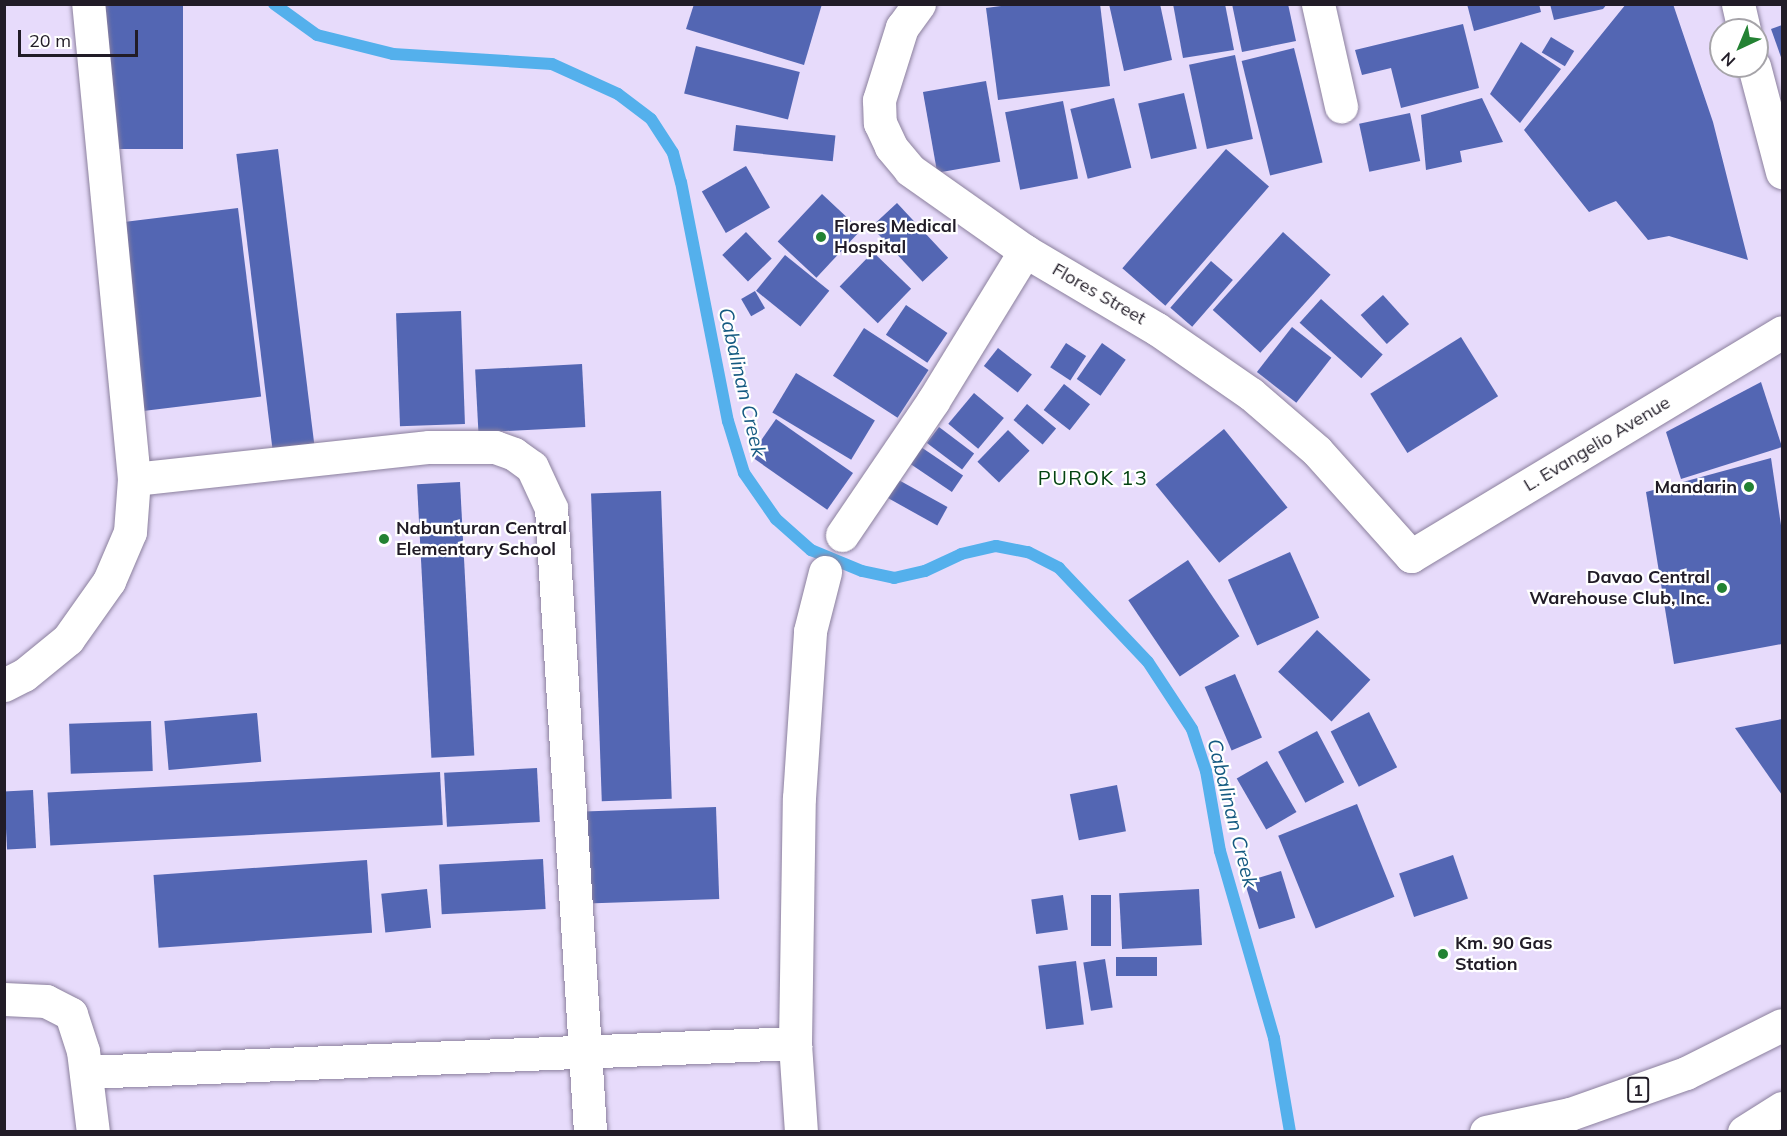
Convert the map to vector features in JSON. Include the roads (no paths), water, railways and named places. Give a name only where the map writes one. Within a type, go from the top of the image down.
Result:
[{"type":"main road","points":[[4,685],[24,675],[68,639],[109,581],[130,532],[134,478],[88,4]]},
{"type":"main road","points":[[1318,4],[1341,106]]},
{"type":"main road","name":"Flores Street","points":[[916,5],[902,27],[888,61],[879,100],[880,123],[891,147],[910,171],[1025,251],[1157,329],[1251,394],[1317,451],[1412,556]]},
{"type":"main road","points":[[1757,78],[1782,172]]},
{"type":"main road","points":[[842,535],[945,382],[1025,251]]},
{"type":"main road","name":"L. Evangelio Avenue","points":[[1412,556],[1782,332]]},
{"type":"main road","points":[[134,478],[429,447],[495,447],[514,454],[532,467],[550,508],[590,1131]]},
{"type":"main road","points":[[801,1131],[795,1043],[802,728],[810,631],[825,572]]},
{"type":"main road","points":[[4,999],[46,1001],[65,1008],[76,1022],[86,1072],[93,1131]]},
{"type":"main road","name":"1","points":[[1486,1131],[1591,1107],[1686,1073],[1782,1025]]},
{"type":"main road","points":[[86,1072],[585,1054],[795,1043]]},
{"type":"main road","points":[[1744,1131],[1782,1107]]},
{"type":"waterway","name":"Cabalinan Creek","points":[[274,4],[317,35],[393,54],[552,64],[618,94],[651,119],[673,153],[681,182],[728,421],[744,473],[776,519],[811,550],[862,571],[894,578],[925,571],[961,554],[996,546],[1028,552],[1059,568],[1148,662],[1192,729],[1206,771],[1220,851],[1274,1038],[1290,1132]]},
{"type":"place","name":"Flores Medical Hospital","points":[[821,237]]},
{"type":"place","name":"Mandarin","points":[[1749,487]]},
{"type":"place","name":"Nabunturan Central Elementary School","points":[[384,539]]},
{"type":"place","name":"Davao Central Warehouse Club, Inc.","points":[[1722,588]]},
{"type":"place","name":"Km. 90 Gas Station","points":[[1443,954]]},
{"type":"district","name":"PUROK 13","points":[[1093,477]]}]
